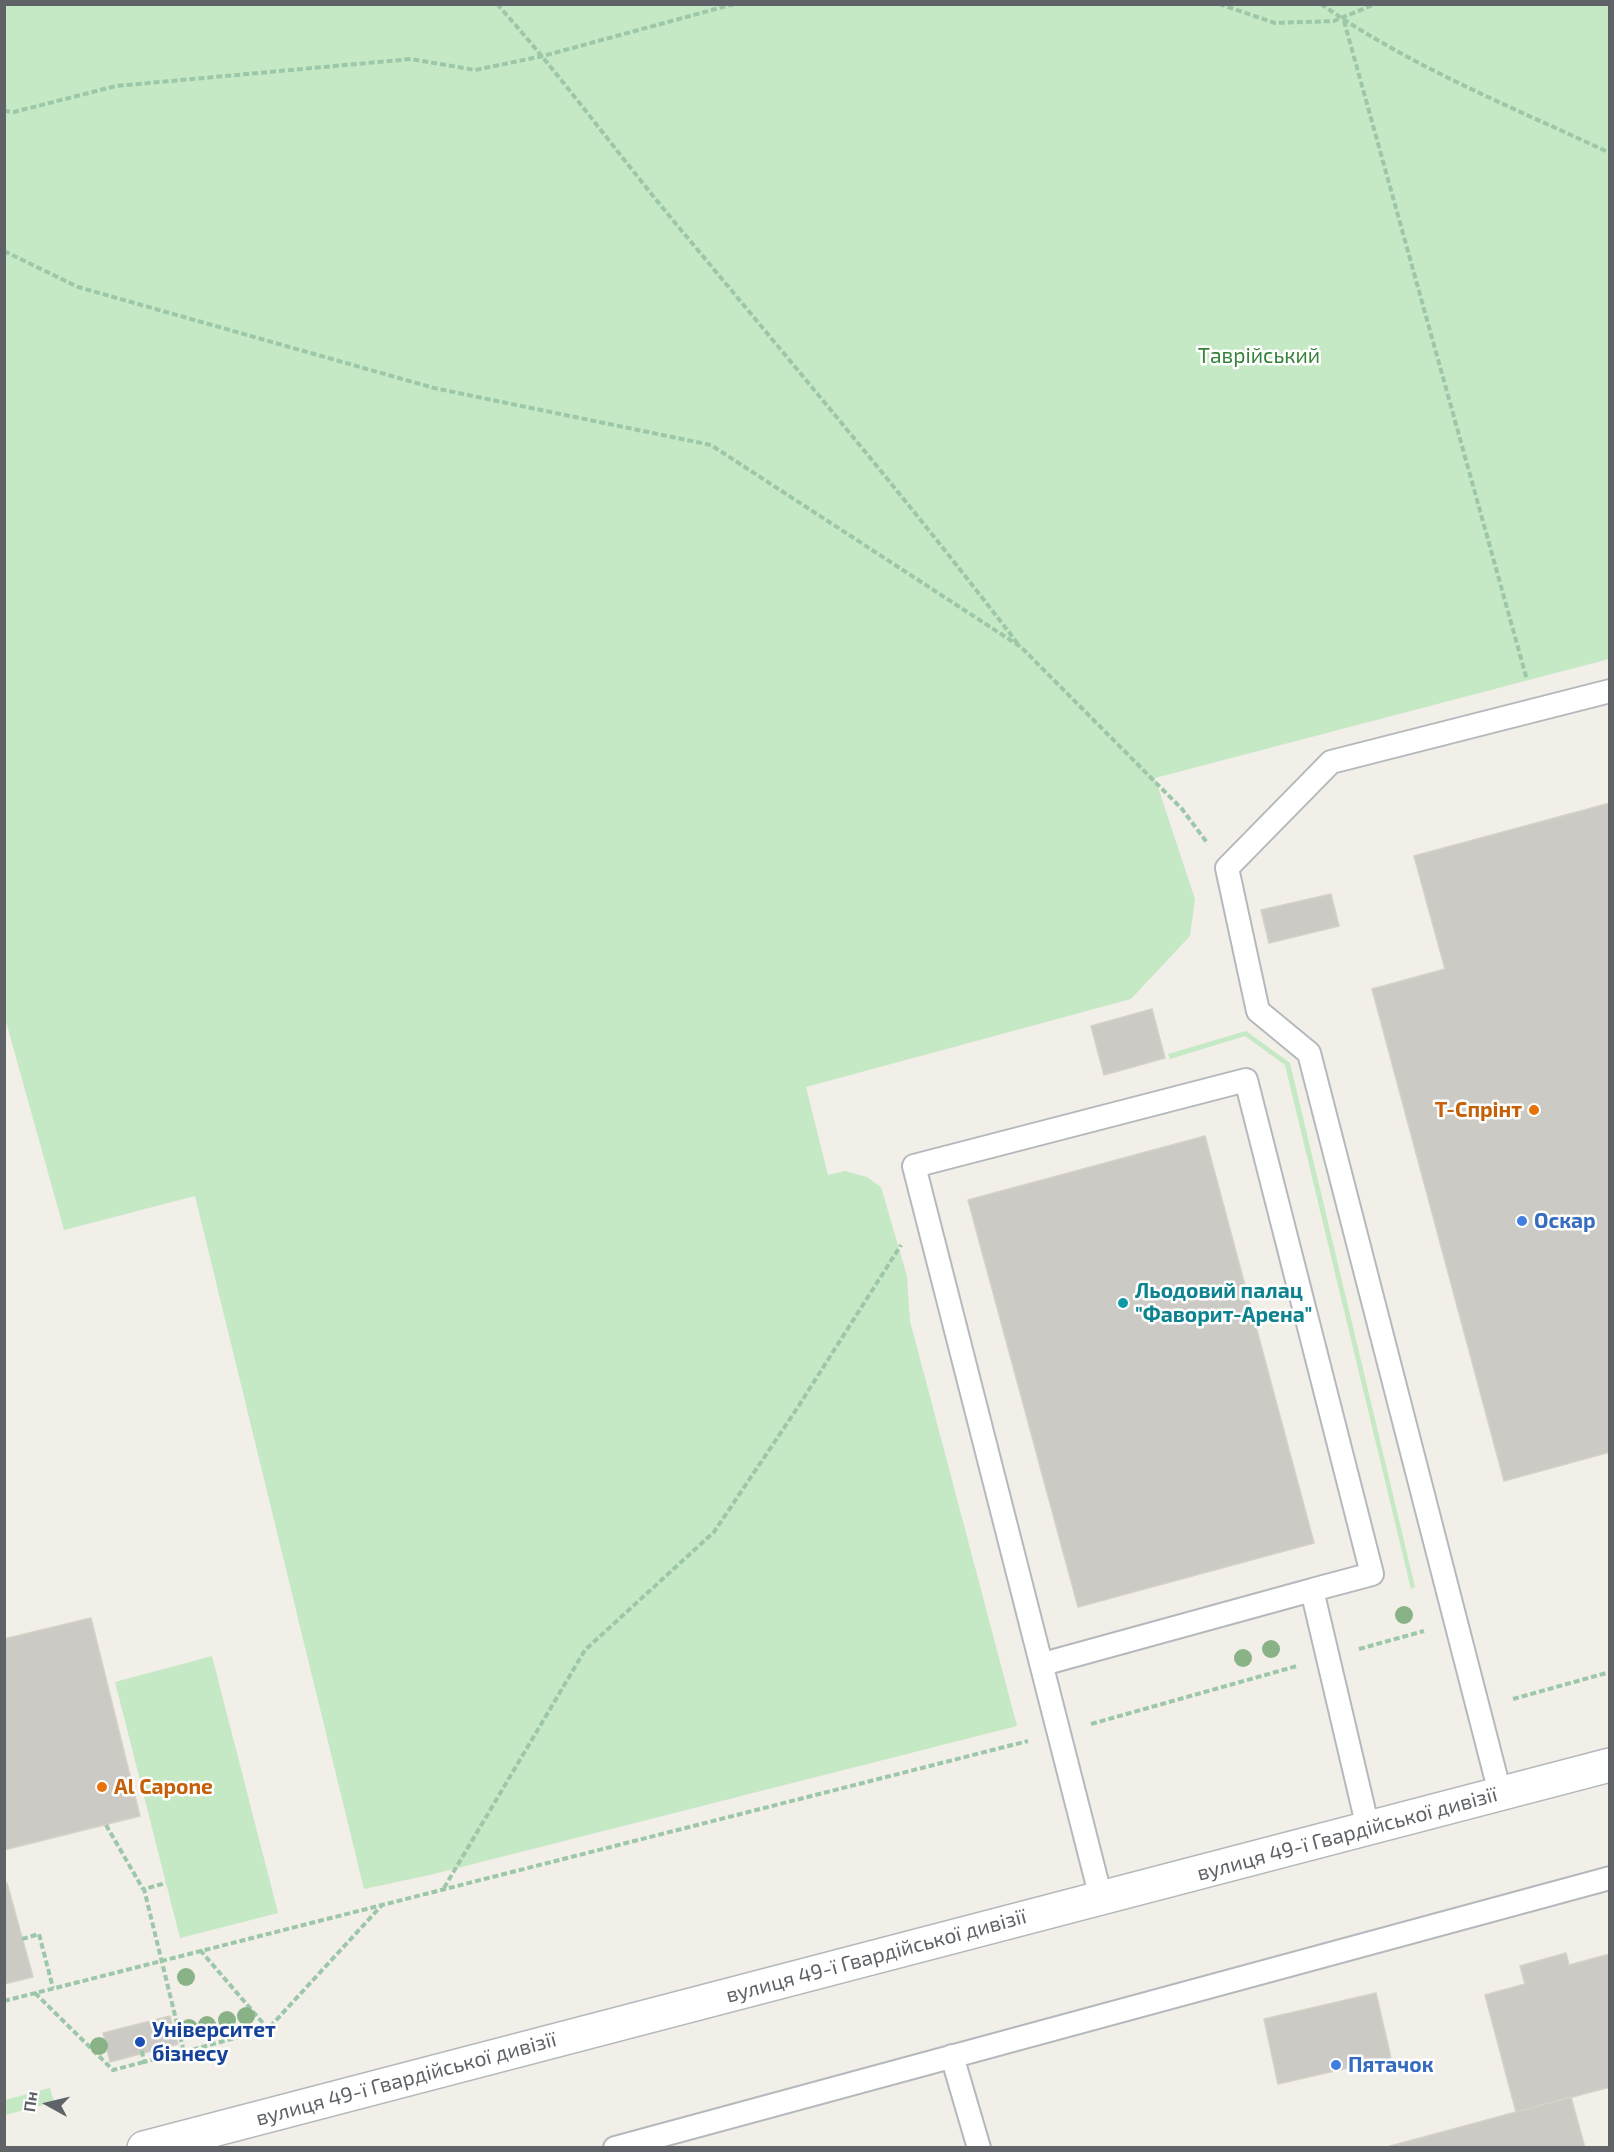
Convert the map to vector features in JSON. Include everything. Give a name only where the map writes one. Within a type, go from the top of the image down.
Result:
[{"type":"street","name":"вулиця 49-ї Гвардійської дивізії","points":[[144,2148],[1610,1765]]},
{"type":"lane","points":[[1500,1793],[1309,1053],[1258,1011],[1227,868],[1331,762],[1610,691]]},
{"type":"lane","points":[[1042,1664],[1372,1574],[1246,1080],[914,1166],[1101,1898]]},
{"type":"lane","points":[[1312,1590],[1368,1828]]},
{"type":"lane","points":[[615,2148],[646,2144],[952,2056],[1610,1878]]},
{"type":"lane","points":[[952,2056],[979,2148]]},
{"type":"path","points":[[497,4],[543,56],[612,146],[935,536],[1021,647],[1182,809],[1227,868]]},
{"type":"path","points":[[4,111],[14,112],[116,86],[411,59],[475,70],[543,56],[734,4]]},
{"type":"path","points":[[1219,4],[1275,23],[1342,20],[1375,4]]},
{"type":"path","points":[[1321,4],[1342,20],[1444,75],[1610,153]]},
{"type":"path","points":[[1342,20],[1535,710]]},
{"type":"path","points":[[4,251],[78,287],[423,384],[711,445],[1021,647]]},
{"type":"path","points":[[444,1888],[585,1650],[714,1532],[796,1410],[925,1206]]},
{"type":"path","points":[[4,2001],[1060,1732],[1425,1630]]},
{"type":"path","points":[[1513,1699],[1610,1672]]},
{"type":"path","points":[[106,1825],[144,1889],[184,2052]]},
{"type":"path","points":[[144,1889],[166,1883]]},
{"type":"path","points":[[35,1993],[113,2070],[184,2052],[268,2029],[384,1903]]},
{"type":"path","points":[[22,1939],[39,1934],[53,1988]]},
{"type":"path","points":[[200,1950],[268,2029]]},
{"type":"path","points":[[140,2042],[144,2062]]},
{"type":"green space","name":"Таврійський","points":[[4,5],[1609,5],[1609,659],[1155,778],[1195,899],[1190,936],[1131,999],[806,1087],[828,1175],[845,1171],[867,1177],[881,1187],[907,1276],[910,1321],[1017,1726],[434,1874],[364,1889],[195,1196],[64,1230],[5,1018]]},
{"type":"green space","points":[[1246,1031],[1290,1063],[1415,1587],[1411,1589],[1285,1065],[1245,1036],[1170,1059],[1168,1054]]},
{"type":"green space","points":[[212,1656],[278,1913],[180,1938],[115,1682]]},
{"type":"green space","points":[[50,2088],[54,2102],[5,2115],[5,2100]]},
{"type":"building","name":"Оскар","points":[[1610,803],[1610,1452],[1504,1481],[1372,989],[1445,969],[1414,856]]},
{"type":"building","points":[[1331,894],[1339,926],[1269,943],[1261,910]]},
{"type":"building","points":[[1152,1009],[1165,1058],[1104,1075],[1091,1026]]},
{"type":"building","name":"Льодовий палац \"Фаворит-Арена\"","points":[[1205,1136],[1314,1543],[1078,1607],[968,1200]]},
{"type":"building","points":[[91,1618],[140,1816],[4,1850],[4,1639]]},
{"type":"building","points":[[7,1883],[33,1977],[4,1984],[4,1884]]},
{"type":"building","points":[[1566,1953],[1569,1965],[1610,1954],[1610,2087],[1516,2112],[1485,1995],[1525,1984],[1520,1966]]},
{"type":"building","points":[[1376,1993],[1391,2058],[1278,2084],[1264,2019]]},
{"type":"building","points":[[170,2016],[178,2044],[110,2062],[103,2033]]},
{"type":"building","points":[[1571,2097],[1585,2148],[1383,2148],[1516,2112]]},
{"type":"place","name":"Т-Спрінт","points":[[1534,1110]]},
{"type":"place","name":"Оскар","points":[[1522,1221]]},
{"type":"place","name":"Льодовий палац \"Фаворит-Арена\"","points":[[1123,1303]]},
{"type":"place","name":"Al Capone","points":[[102,1787]]},
{"type":"place","name":"Університет бізнесу","points":[[140,2042]]},
{"type":"place","name":"Пятачок","points":[[1336,2065]]}]
